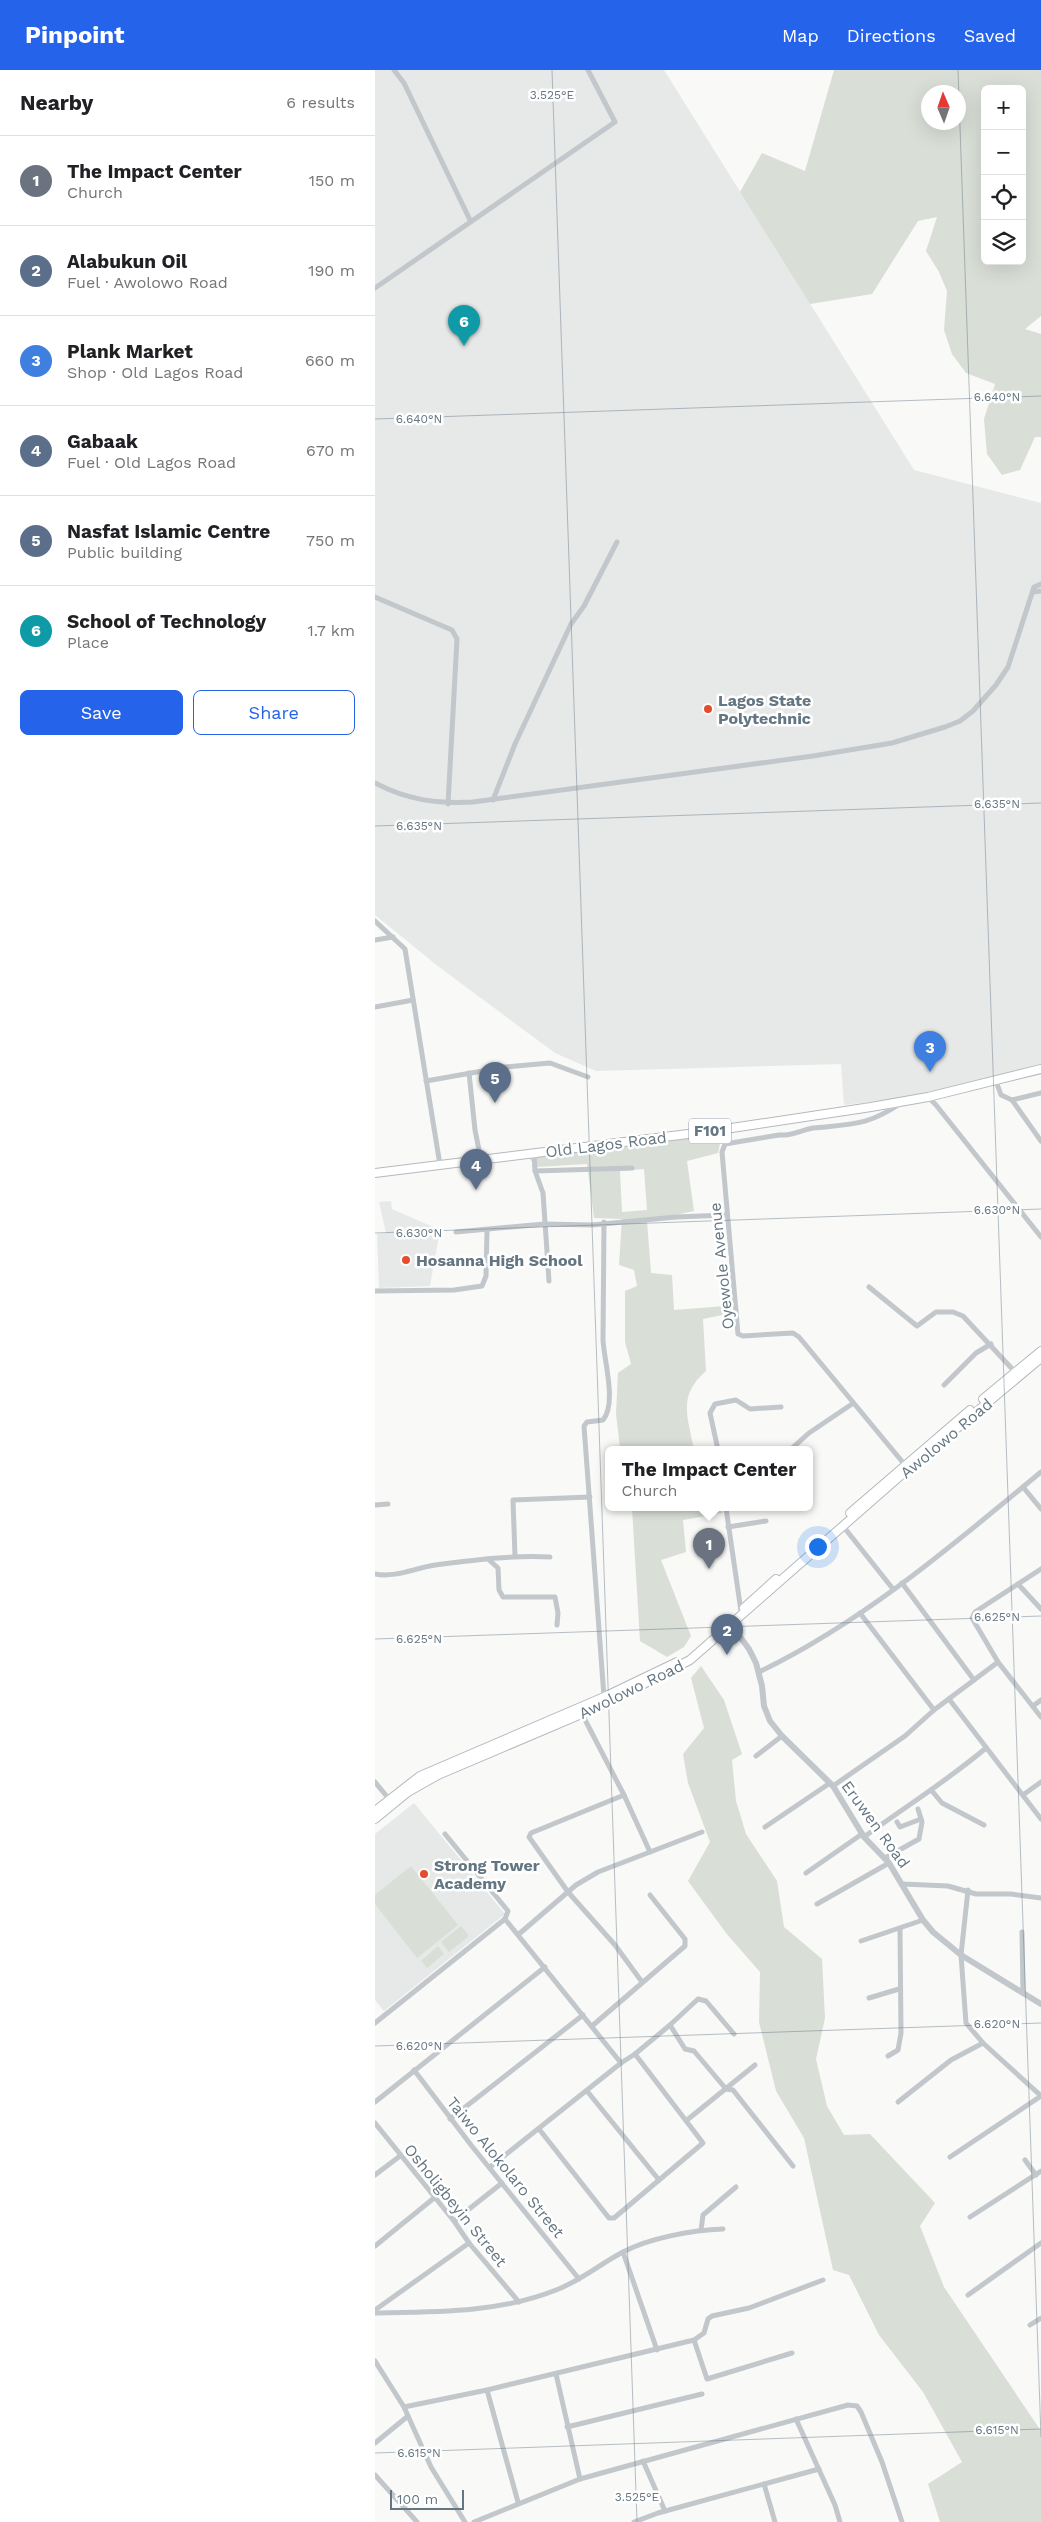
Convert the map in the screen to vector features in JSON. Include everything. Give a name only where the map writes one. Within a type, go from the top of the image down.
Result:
[{"type":"main road","name":"Old Lagos Road","points":[[375,1173],[712,1131],[904,1102],[1041,1069]]},
{"type":"main road","name":"Awolowo Road","points":[[697,1653],[741,1611],[905,1465],[1041,1351]]},
{"type":"main road","name":"Awolowo Road","points":[[375,1819],[391,1804],[424,1782],[658,1679],[697,1653],[732,1626],[843,1526],[1041,1358]]},
{"type":"main road","name":"Awolowo Road","points":[[375,1811],[421,1776],[689,1658]]},
{"type":"street","points":[[395,70],[404,83],[470,220]]},
{"type":"street","points":[[375,288],[470,220],[615,122],[588,70]]},
{"type":"street","points":[[493,800],[509,759],[571,624],[584,606],[617,542]]},
{"type":"street","points":[[375,783],[421,801],[448,804],[493,800],[823,755],[892,743],[945,727],[961,720],[973,711],[996,685],[1007,667],[1034,587],[1041,584]]},
{"type":"street","points":[[1033,592],[1041,591]]},
{"type":"street","points":[[375,597],[452,630],[457,639],[448,804]]},
{"type":"street","points":[[375,921],[405,949],[440,1165]]},
{"type":"street","points":[[375,940],[393,937]]},
{"type":"street","points":[[375,1006],[413,1000]]},
{"type":"street","points":[[425,1081],[469,1073],[554,1063],[588,1077]]},
{"type":"street","points":[[469,1073],[475,1130],[481,1160]]},
{"type":"street","points":[[996,1081],[1001,1095],[1012,1100],[1041,1141]]},
{"type":"street","points":[[1012,1100],[1041,1093]]},
{"type":"street","points":[[928,1097],[1041,1237]]},
{"type":"street","name":"Oyewole Avenue","points":[[904,1102],[867,1123],[811,1128],[798,1134],[779,1135],[725,1144],[722,1147],[738,1334],[743,1336],[793,1333],[799,1337],[852,1404],[905,1465]]},
{"type":"street","points":[[534,1154],[535,1171],[543,1193],[549,1281]]},
{"type":"street","points":[[535,1171],[632,1168]]},
{"type":"street","points":[[456,1232],[544,1224],[592,1225],[604,1222],[727,1215]]},
{"type":"street","points":[[604,1222],[603,1340],[604,1359],[609,1378],[608,1403],[603,1420],[587,1422],[584,1426],[604,1697]]},
{"type":"street","points":[[375,1291],[455,1290],[482,1286],[486,1276],[487,1230]]},
{"type":"street","points":[[869,1287],[913,1325],[922,1325],[936,1312],[953,1312],[969,1321],[1016,1373]]},
{"type":"street","points":[[944,1385],[976,1353],[991,1344]]},
{"type":"street","points":[[717,1446],[710,1413],[715,1404],[736,1400],[751,1409],[781,1407]]},
{"type":"street","points":[[795,1446],[852,1404]]},
{"type":"street","points":[[759,1672],[804,1649],[903,1583],[1041,1472]]},
{"type":"street","points":[[1023,1487],[1041,1509]]},
{"type":"street","points":[[515,1556],[513,1500],[590,1497]]},
{"type":"street","points":[[375,1505],[388,1504]]},
{"type":"street","points":[[726,1511],[741,1611]]},
{"type":"street","points":[[728,1527],[765,1521]]},
{"type":"street","points":[[843,1526],[893,1589]]},
{"type":"street","points":[[375,1574],[389,1575],[433,1565],[515,1556],[550,1557]]},
{"type":"street","points":[[488,1559],[498,1568],[499,1590],[503,1597],[555,1597],[558,1613],[557,1625]]},
{"type":"street","points":[[1041,1569],[975,1612],[972,1618],[998,1662],[1041,1717]]},
{"type":"street","points":[[903,1583],[974,1680]]},
{"type":"street","points":[[1018,1584],[1041,1609]]},
{"type":"street","points":[[860,1613],[934,1710]]},
{"type":"street","name":"Eruwen Road","points":[[732,1626],[749,1649],[759,1672],[764,1706],[770,1721],[782,1736],[831,1785],[863,1835],[887,1860],[923,1920],[933,1932],[961,1955],[1041,2004]]},
{"type":"street","points":[[765,1827],[905,1736],[934,1710],[998,1662]]},
{"type":"street","points":[[949,1699],[1041,1819]]},
{"type":"street","points":[[1033,1706],[1041,1700]]},
{"type":"street","points":[[582,1714],[624,1795],[650,1852]]},
{"type":"street","points":[[756,1756],[782,1736]]},
{"type":"street","points":[[807,1873],[905,1807],[932,1792],[986,1748]]},
{"type":"street","points":[[375,1782],[389,1799]]},
{"type":"street","points":[[1023,1795],[1041,1782]]},
{"type":"street","points":[[932,1792],[942,1804],[984,1825]]},
{"type":"street","points":[[624,1795],[531,1833],[529,1837],[568,1892],[615,1945],[642,1982]]},
{"type":"street","points":[[817,1904],[919,1839],[921,1819],[919,1809]]},
{"type":"street","points":[[897,1822],[900,1827],[921,1819]]},
{"type":"street","points":[[519,1934],[568,1892],[598,1872],[702,1832]]},
{"type":"street","points":[[375,2023],[505,1919],[508,1912],[445,1834]]},
{"type":"street","points":[[902,1884],[948,1886],[976,1894],[1011,1894],[1041,1898]]},
{"type":"street","points":[[950,2157],[1041,2096],[983,2043],[966,2023],[961,1955],[967,1890]]},
{"type":"street","points":[[592,2026],[642,1982],[667,1964],[686,1943],[650,1895]]},
{"type":"street","points":[[505,1919],[545,1966],[621,2063]]},
{"type":"street","points":[[861,1941],[923,1920]]},
{"type":"street","points":[[888,2056],[894,2054],[900,2044],[900,1928]]},
{"type":"street","points":[[1022,1932],[1023,1992]]},
{"type":"street","points":[[375,2102],[545,1966]]},
{"type":"street","points":[[869,1998],[899,1989]]},
{"type":"street","points":[[490,2167],[670,2026],[698,1999],[703,1999],[735,2034]]},
{"type":"street","points":[[450,2119],[583,2015]]},
{"type":"street","points":[[670,2026],[685,2049],[694,2051],[725,2089],[733,2090],[793,2166]]},
{"type":"street","points":[[898,2102],[951,2060],[983,2043]]},
{"type":"street","points":[[539,2129],[609,2218],[614,2218],[702,2145],[703,2141],[635,2054]]},
{"type":"street","points":[[687,2120],[755,2065]]},
{"type":"street","name":"Taiwo Alokolaro Street","points":[[414,2070],[450,2119],[579,2279]]},
{"type":"street","points":[[587,2091],[659,2180]]},
{"type":"street","name":"Osholigbeyin Street","points":[[375,2123],[454,2221],[469,2243],[519,2302]]},
{"type":"street","points":[[375,2175],[400,2156]]},
{"type":"street","points":[[1025,2160],[1036,2175]]},
{"type":"street","points":[[970,2217],[1041,2171]]},
{"type":"street","points":[[454,2221],[503,2183]]},
{"type":"street","points":[[701,2230],[703,2215],[735,2188]]},
{"type":"street","points":[[375,2246],[434,2198]]},
{"type":"street","points":[[375,2311],[425,2312],[519,2302],[557,2290],[638,2245],[701,2230],[723,2229]]},
{"type":"street","points":[[968,2294],[1041,2242]]},
{"type":"street","points":[[375,2311],[469,2243]]},
{"type":"street","points":[[623,2252],[657,2350]]},
{"type":"street","points":[[405,2407],[487,2390],[694,2340],[704,2333],[708,2319],[712,2316],[749,2308],[823,2280]]},
{"type":"street","points":[[1030,2325],[1041,2318]]},
{"type":"street","points":[[694,2340],[707,2379],[792,2353]]},
{"type":"street","points":[[375,2361],[405,2407],[431,2467],[465,2522]]},
{"type":"street","points":[[556,2374],[580,2479]]},
{"type":"street","points":[[487,2390],[517,2502]]},
{"type":"street","points":[[567,2427],[702,2394]]},
{"type":"street","points":[[474,2522],[517,2502],[580,2479],[848,2405],[857,2406],[882,2462],[902,2522]]},
{"type":"street","points":[[375,2443],[408,2416]]},
{"type":"street","points":[[796,2419],[819,2469],[840,2522]]},
{"type":"street","points":[[643,2461],[665,2511]]},
{"type":"street","points":[[634,2522],[665,2511],[819,2469]]},
{"type":"street","points":[[375,2475],[417,2522]]},
{"type":"street","points":[[764,2484],[775,2522]]},
{"type":"shaded area","name":"Lagos State Polytechnic","points":[[375,70],[664,70],[914,470],[1041,503],[1041,1065],[919,1096],[844,1105],[841,1064],[596,1071],[555,1053],[439,967],[375,915]]},
{"type":"shaded area","points":[[834,70],[1041,70],[1041,316],[1025,329],[1041,334],[1041,437],[1035,437],[1020,470],[1002,475],[987,454],[984,419],[995,384],[966,373],[952,354],[944,330],[947,291],[939,272],[926,251],[937,217],[918,221],[872,294],[810,304],[740,192],[762,153],[805,171]]},
{"type":"shaded area","points":[[722,1134],[718,1153],[687,1161],[694,1211],[647,1221],[651,1273],[672,1275],[674,1310],[725,1306],[727,1314],[703,1319],[706,1371],[691,1389],[687,1408],[693,1446],[620,1446],[616,1414],[618,1373],[631,1364],[625,1342],[625,1291],[637,1286],[634,1270],[619,1265],[622,1219],[594,1218],[587,1164],[537,1167],[528,1157]],"holes":[[[644,1169],[647,1210],[622,1212],[620,1171]]]},
{"type":"shaded area","name":"Hosanna High School","points":[[391,1201],[392,1209],[440,1230],[430,1286],[379,1288],[377,1234],[386,1233],[379,1202]]},
{"type":"shaded area","points":[[632,1511],[722,1511],[722,1513],[683,1520],[686,1552],[661,1560],[691,1636],[684,1647],[667,1657],[640,1641]]},
{"type":"shaded area","points":[[701,1666],[724,1700],[742,1754],[732,1760],[736,1801],[746,1834],[777,1881],[784,1927],[822,1959],[825,2018],[816,2059],[827,2106],[844,2135],[870,2134],[935,2203],[920,2226],[944,2287],[1041,2431],[1041,2522],[940,2522],[928,2484],[962,2462],[923,2392],[879,2335],[849,2275],[833,2270],[804,2138],[776,2091],[759,2022],[760,1972],[726,1933],[688,1881],[710,1842],[688,1783],[683,1754],[704,1728],[691,1678]]},
{"type":"shaded area","name":"Strong Tower Academy","points":[[414,1803],[505,1914],[384,2011],[375,2000],[375,1834]]},
{"type":"shaded area","points":[[411,1866],[458,1925],[417,1958],[375,1904],[375,1895]]},
{"type":"shaded area","points":[[461,1926],[469,1936],[449,1952],[441,1942]]},
{"type":"shaded area","points":[[438,1946],[444,1954],[427,1968],[421,1961]]},
{"type":"place","name":"School of Technology","points":[[464,346]]},
{"type":"place","name":"Lagos State Polytechnic","points":[[708,709]]},
{"type":"place","name":"Plank Market","points":[[930,1072]]},
{"type":"place","name":"Nasfat Islamic Centre","points":[[495,1103]]},
{"type":"place","name":"Gabaak","points":[[476,1190]]},
{"type":"place","name":"Hosanna High School","points":[[406,1260]]},
{"type":"place","name":"The Impact Center","points":[[709,1569]]},
{"type":"place","name":"Alabukun Oil","points":[[727,1655]]},
{"type":"place","name":"Strong Tower Academy","points":[[424,1874]]}]
